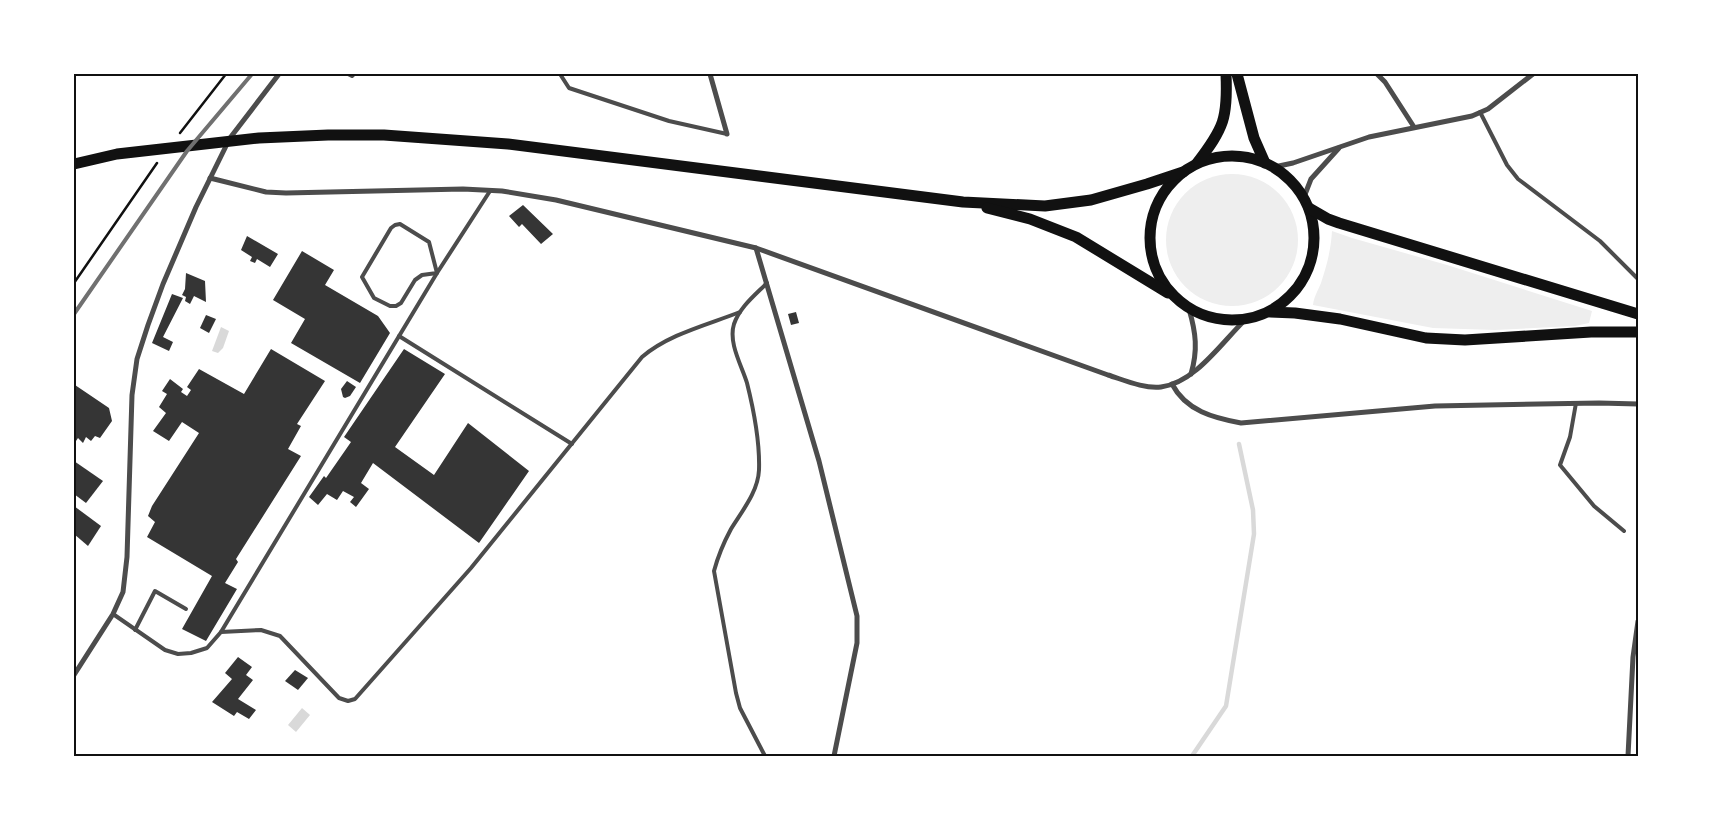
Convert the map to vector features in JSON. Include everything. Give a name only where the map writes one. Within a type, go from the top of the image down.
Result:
[{"type":"main road","points":[[1197,164],[1222,126],[1227,100],[1226,74]]},
{"type":"main road","points":[[1237,74],[1254,138],[1270,165]]},
{"type":"main road","points":[[74,164],[117,154],[258,138],[384,135],[489,143],[963,202],[1045,206],[1082,201],[1148,184],[1183,172],[1197,164],[1214,158],[1231,156],[1249,157],[1270,165],[1291,180],[1306,202],[1328,219],[1638,314]]},
{"type":"main road","points":[[1172,295],[1157,272],[1150,245],[1152,218],[1164,192],[1183,172]]},
{"type":"main road","points":[[963,202],[1030,219],[1076,237],[1172,295],[1189,309],[1207,317],[1226,321],[1245,320],[1270,312],[1290,298],[1304,278],[1313,255],[1314,231],[1306,202]]},
{"type":"main road","points":[[1270,312],[1295,313],[1340,320],[1426,338],[1465,340],[1591,332],[1638,332]]},
{"type":"street","points":[[74,675],[114,614],[122,592],[127,556],[132,395],[137,359],[162,284],[230,138],[279,74]]},
{"type":"street","points":[[710,74],[727,134]]},
{"type":"street","points":[[1377,74],[1385,82],[1414,127]]},
{"type":"street","points":[[1270,165],[1293,163],[1368,138],[1472,116],[1488,109],[1533,74]]},
{"type":"street","points":[[1306,202],[1311,179],[1341,146]]},
{"type":"street","points":[[210,178],[266,192],[464,189],[556,200],[756,248],[1125,380],[1148,386],[1161,387],[1172,384],[1191,374],[1204,364],[1245,320]]},
{"type":"street","points":[[756,248],[819,461],[857,616],[857,643],[834,756]]},
{"type":"street","points":[[1189,309],[1195,329],[1196,348],[1191,374]]},
{"type":"street","points":[[1172,384],[1178,395],[1195,408],[1216,418],[1242,423],[1435,406],[1576,403],[1638,404]]},
{"type":"street","points":[[1628,756],[1633,658],[1638,621]]},
{"type":"lane","points":[[348,74],[352,76],[354,74]]},
{"type":"lane","points":[[560,74],[570,88],[668,121],[727,134]]},
{"type":"lane","points":[[1480,112],[1507,165],[1518,179],[1600,241],[1638,279]]},
{"type":"lane","points":[[114,614],[165,650],[178,654],[191,653],[207,648],[220,632],[437,273],[490,191]]},
{"type":"lane","points":[[400,224],[429,242],[437,273],[422,275],[415,280],[396,306],[390,306],[374,298],[362,277],[391,228],[400,224]]},
{"type":"lane","points":[[765,756],[740,708],[714,571],[717,558],[730,530],[754,490],[759,470],[756,430],[746,382],[732,338],[734,325],[743,306],[767,283]]},
{"type":"lane","points":[[220,632],[261,630],[280,636],[339,698],[348,701],[355,699],[471,568],[636,364],[652,349],[669,339],[740,312]]},
{"type":"lane","points":[[399,336],[572,444]]},
{"type":"lane","points":[[1576,403],[1575,419],[1560,465],[1594,506],[1624,531]]},
{"type":"lane","points":[[135,630],[155,591],[186,609]]},
{"type":"path","points":[[180,133],[226,74]]},
{"type":"path","points":[[74,283],[162,157]]},
{"type":"shaded area","points":[[1232,174],[1245,175],[1257,179],[1279,193],[1293,215],[1297,227],[1297,253],[1293,265],[1279,287],[1257,301],[1245,305],[1232,306],[1219,305],[1207,301],[1185,287],[1171,265],[1167,253],[1166,240],[1167,227],[1171,215],[1185,193],[1207,179],[1219,175]]},
{"type":"shaded area","points":[[1332,231],[1592,311],[1589,323],[1575,326],[1495,330],[1433,328],[1313,305],[1327,263]]},
{"type":"shaded area","points":[[221,327],[229,331],[223,348],[218,353],[212,351]]},
{"type":"shaded area","points":[[302,708],[310,715],[296,732],[288,725]]},
{"type":"building","points":[[523,205],[553,234],[541,244],[522,224],[519,227],[509,216]]},
{"type":"building","points":[[247,236],[278,254],[270,267],[257,259],[255,263],[250,261],[252,257],[241,250]]},
{"type":"building","points":[[302,251],[334,270],[325,285],[378,316],[390,333],[360,383],[291,343],[305,319],[273,300]]},
{"type":"building","points":[[186,273],[205,281],[206,302],[194,296],[190,304],[185,301],[186,297],[182,295],[185,289]]},
{"type":"building","points":[[172,294],[183,298],[163,337],[173,342],[169,351],[152,343]]},
{"type":"building","points":[[796,312],[799,323],[791,325],[788,314]]},
{"type":"building","points":[[206,315],[216,319],[209,333],[200,328]]},
{"type":"building","points":[[271,349],[325,381],[297,424],[301,426],[288,449],[301,456],[236,559],[238,562],[225,583],[237,589],[206,641],[182,629],[212,576],[147,537],[155,522],[148,516],[152,506],[199,433],[182,422],[169,441],[153,431],[166,413],[159,407],[167,394],[162,391],[170,379],[183,389],[181,392],[187,396],[191,390],[187,387],[199,369],[244,394]]},
{"type":"building","points":[[404,349],[445,374],[395,447],[434,475],[468,423],[529,471],[479,543],[373,463],[361,483],[369,489],[356,507],[350,502],[354,497],[343,491],[337,500],[327,494],[318,505],[309,497],[324,476],[326,478],[351,442],[344,437]]},
{"type":"building","points":[[347,381],[356,387],[350,396],[345,398],[341,389]]},
{"type":"building","points":[[75,385],[109,408],[112,421],[100,438],[95,436],[91,441],[86,437],[83,443],[78,438],[74,444],[74,387]]},
{"type":"building","points":[[74,461],[103,481],[86,503],[74,494]]},
{"type":"building","points":[[74,506],[101,526],[88,546],[74,534]]},
{"type":"building","points":[[238,657],[252,667],[246,675],[253,680],[238,699],[256,710],[249,719],[237,712],[234,716],[212,702],[232,679],[225,673]]},
{"type":"building","points":[[295,670],[308,678],[298,690],[285,681]]},
{"type":"waterway","points":[[1192,756],[1226,706],[1254,534],[1253,510],[1239,444]]},
{"type":"railway","points":[[74,314],[187,151],[252,74]]}]
